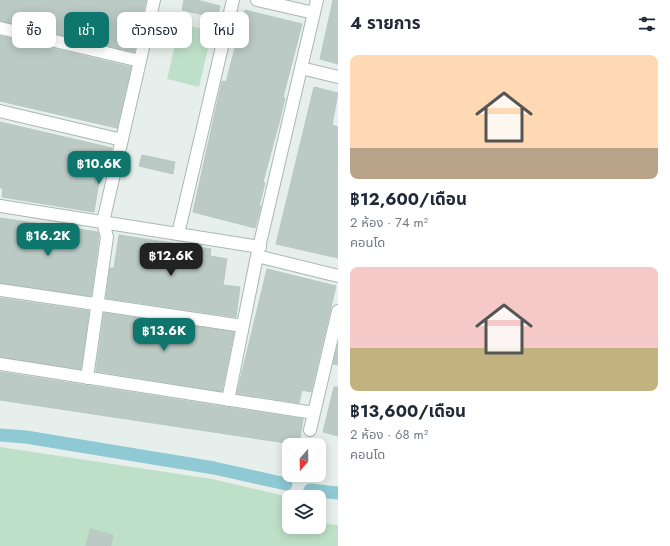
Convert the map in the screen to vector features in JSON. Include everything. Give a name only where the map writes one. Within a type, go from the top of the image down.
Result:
[{"type":"street","points":[[87,378],[107,237],[103,222],[154,0]]},
{"type":"street","points":[[178,234],[233,0]]},
{"type":"street","points":[[257,0],[314,13]]},
{"type":"street","points":[[228,400],[259,251],[317,0]]},
{"type":"street","points":[[0,28],[140,61]]},
{"type":"street","points":[[301,68],[338,77]]},
{"type":"street","points":[[0,111],[122,140]]},
{"type":"street","points":[[0,206],[178,234],[259,251],[338,276]]},
{"type":"street","points":[[0,290],[243,326]]},
{"type":"street","points":[[310,430],[338,311]]},
{"type":"street","points":[[0,364],[314,413]]},
{"type":"green space","points":[[192,27],[200,28],[200,48],[208,48],[199,87],[167,79],[174,48],[192,48]]},
{"type":"green space","points":[[0,447],[212,479],[282,495],[282,534],[326,534],[326,524],[338,525],[338,546],[0,546]]},
{"type":"building","points":[[0,0],[146,0],[143,12],[117,12],[117,48],[135,48],[134,52],[109,46],[109,12],[64,12],[64,36],[56,34],[56,12],[12,12],[12,24],[0,21]]},
{"type":"building","points":[[184,0],[197,0],[220,6],[218,12],[200,12],[200,14],[182,10]]},
{"type":"building","points":[[333,0],[338,0],[338,64],[320,59]]},
{"type":"building","points":[[245,10],[302,24],[283,97],[285,98],[280,119],[263,182],[265,183],[259,206],[261,206],[255,228],[193,212],[222,81],[226,82],[235,48],[249,48],[249,12],[244,12]]},
{"type":"building","points":[[0,36],[12,39],[12,48],[51,48],[131,67],[117,128],[0,101]]},
{"type":"building","points":[[314,87],[338,93],[332,125],[338,127],[338,258],[276,244]]},
{"type":"building","points":[[0,122],[112,148],[105,176],[100,175],[94,212],[2,197],[3,188],[0,188]]},
{"type":"building","points":[[142,155],[175,162],[173,174],[139,166]]},
{"type":"building","points":[[0,218],[98,232],[99,237],[91,296],[0,283]]},
{"type":"building","points":[[119,235],[211,249],[210,256],[227,259],[223,285],[240,287],[236,317],[106,298],[110,268],[114,268]]},
{"type":"building","points":[[267,269],[336,286],[311,392],[302,390],[299,403],[237,393]]},
{"type":"building","points":[[0,298],[89,311],[81,369],[0,357]]},
{"type":"building","points":[[104,313],[234,332],[222,391],[96,371]]},
{"type":"building","points":[[338,344],[338,365],[333,364]]},
{"type":"building","points":[[0,372],[303,419],[300,438],[282,438],[282,442],[0,400]]},
{"type":"building","points":[[334,387],[338,387],[338,436],[323,432]]},
{"type":"building","points":[[90,529],[113,535],[111,546],[86,546]]},
{"type":"waterway","points":[[0,435],[26,437],[214,468],[286,484]]},
{"type":"waterway","points":[[326,492],[338,493]]}]
